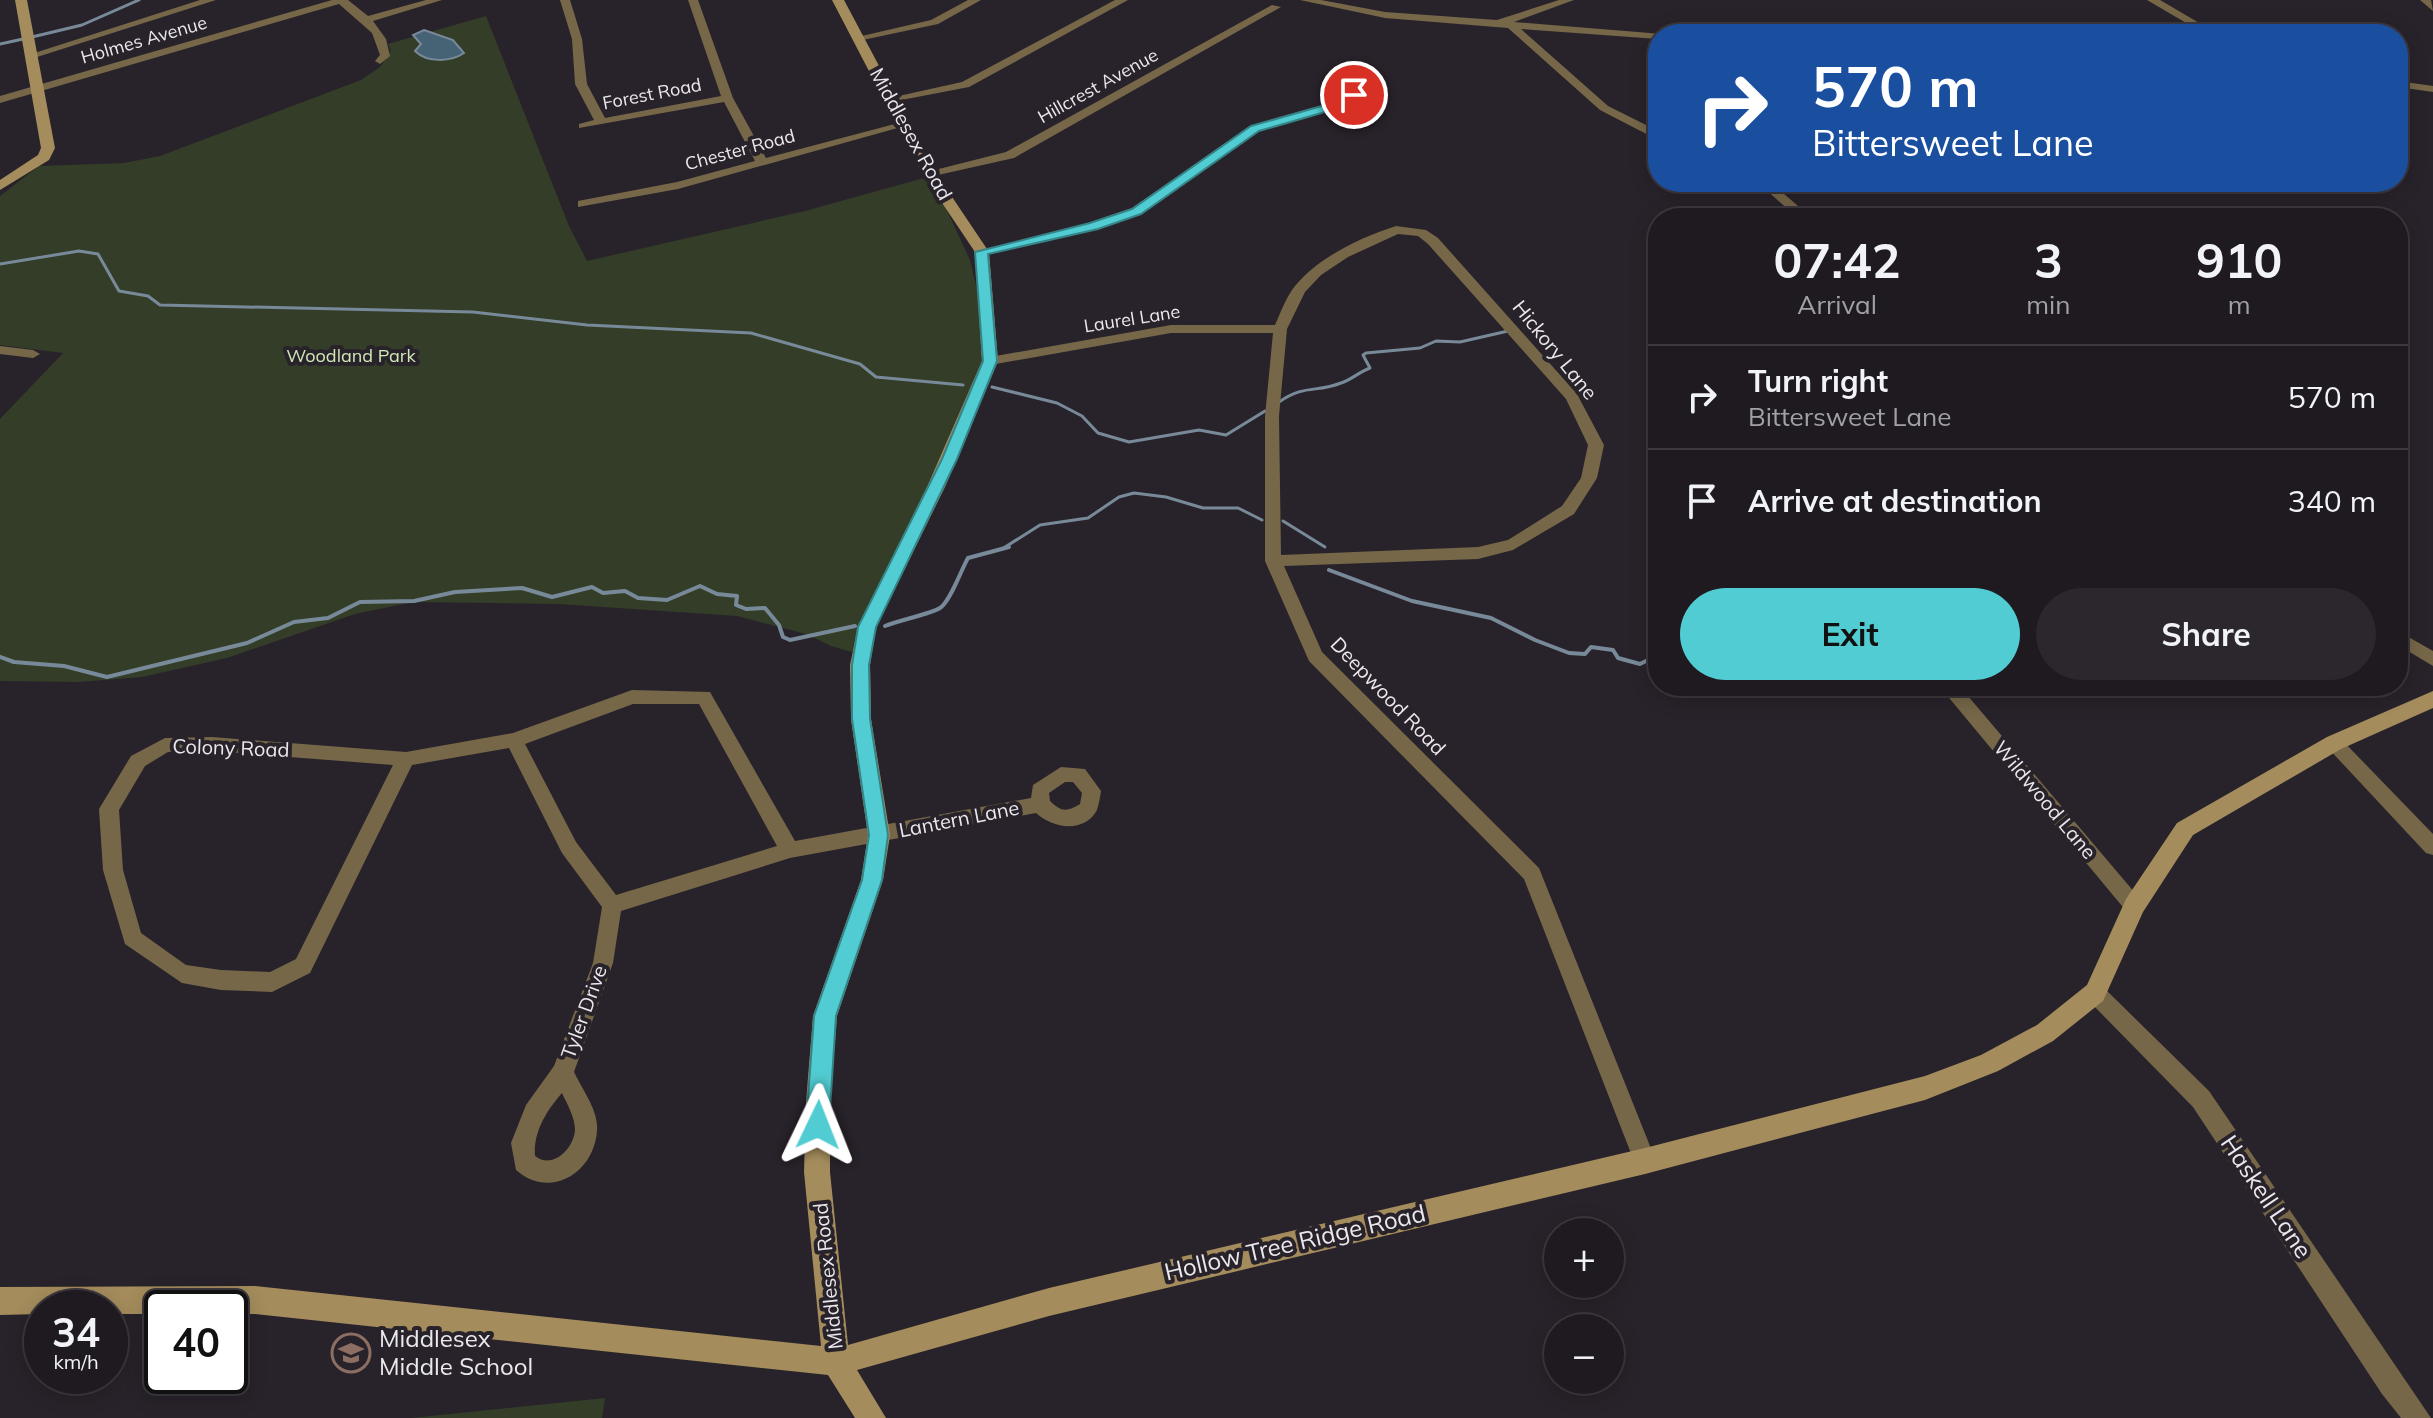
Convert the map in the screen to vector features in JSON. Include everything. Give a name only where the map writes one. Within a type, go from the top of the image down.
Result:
[{"type":"street","points":[[0,186],[44,157],[48,148],[21,0]]},
{"type":"street","points":[[27,43],[211,0]]},
{"type":"street","points":[[366,20],[437,0]]},
{"type":"street","points":[[565,0],[577,39],[581,84],[601,122]]},
{"type":"street","points":[[693,0],[727,98],[762,162]]},
{"type":"street","name":"Middlesex Road","points":[[838,0],[906,124],[929,173],[982,252],[990,361],[949,459],[867,627],[860,665],[861,719],[879,835],[872,880],[825,1016],[818,1102],[817,1172],[836,1362],[872,1418]]},
{"type":"street","points":[[858,38],[934,22],[976,0]]},
{"type":"street","points":[[891,99],[965,85],[1123,0]]},
{"type":"street","points":[[1305,0],[1385,15],[1648,35]]},
{"type":"street","points":[[1385,15],[1403,0]]},
{"type":"street","points":[[1498,25],[1569,0]]},
{"type":"street","points":[[2152,0],[2195,24]]},
{"type":"street","points":[[2425,0],[2433,8]]},
{"type":"street","points":[[342,1],[366,20],[385,47],[385,56],[380,61]]},
{"type":"street","name":"Holmes Avenue","points":[[0,100],[342,1]]},
{"type":"street","name":"Hillcrest Avenue","points":[[929,173],[1010,155],[1281,4]]},
{"type":"street","points":[[1512,26],[1604,108],[1648,131]]},
{"type":"street","points":[[2408,85],[2433,89]]},
{"type":"street","name":"Forest Road","points":[[583,126],[727,98]]},
{"type":"street","points":[[982,252],[1093,226],[1136,211],[1255,128],[1335,105]]},
{"type":"street","name":"Chester Road","points":[[582,204],[678,185],[906,124]]},
{"type":"street","points":[[1775,192],[1794,208]]},
{"type":"street","name":"Deepwood Road","points":[[1406,230],[1396,230],[1357,248],[1316,272],[1299,290],[1280,329],[1272,416],[1273,561],[1315,656],[1532,874],[1645,1161]]},
{"type":"street","name":"Hickory Lane","points":[[1273,561],[1478,553],[1513,544],[1568,510],[1589,478],[1596,445],[1572,397],[1528,344],[1433,241],[1406,230]]},
{"type":"street","name":"Laurel Lane","points":[[990,361],[1171,329],[1280,329]]},
{"type":"street","points":[[0,350],[33,354]]},
{"type":"street","points":[[2408,643],[2433,659]]},
{"type":"street","name":"Wildwood Lane","points":[[1958,696],[2134,906]]},
{"type":"street","name":"Colony Road","points":[[406,759],[303,966],[272,982],[221,980],[182,974],[132,938],[113,870],[109,809],[138,761],[165,745],[212,744],[406,759],[514,740],[632,697],[704,697],[790,850]]},
{"type":"street","name":"Hollow Tree Ridge Road","points":[[0,1301],[255,1300],[836,1362],[1049,1302],[1645,1161],[1925,1088],[1989,1063],[2045,1033],[2095,993],[2134,906],[2185,829],[2334,743],[2433,699]]},
{"type":"street","points":[[514,740],[557,828],[590,883],[612,905],[790,850],[879,835]]},
{"type":"street","points":[[2334,743],[2433,847]]},
{"type":"street","name":"Lantern Lane","points":[[879,835],[1040,804]]},
{"type":"street","name":"Tyler Drive","points":[[563,1072],[603,963],[612,905]]},
{"type":"street","name":"Haskell Lane","points":[[2095,993],[2201,1099],[2391,1385],[2418,1418]]},
{"type":"green space","name":"Woodland Park","points":[[486,16],[569,226],[587,261],[805,211],[931,176],[970,260],[979,298],[984,360],[864,649],[852,652],[806,634],[737,616],[558,604],[413,602],[355,614],[227,658],[142,677],[79,682],[0,681],[0,419],[63,353],[0,345],[0,196],[39,166],[124,163],[160,156],[361,80],[380,67],[391,51],[388,44]]},
{"type":"green space","points":[[605,1398],[602,1418],[412,1418]]},
{"type":"water","points":[[424,30],[453,40],[464,53],[439,60],[420,55],[415,51],[421,44],[413,35]]},
{"type":"waterway","points":[[32,37],[82,25],[139,0]]},
{"type":"waterway","points":[[0,44],[23,39]]},
{"type":"waterway","points":[[0,264],[79,251],[98,254],[119,291],[148,296],[160,305],[473,312],[587,325],[751,333],[860,364],[876,377],[963,385]]},
{"type":"waterway","points":[[1525,328],[1534,325]]},
{"type":"waterway","points":[[1279,402],[1296,393],[1345,382],[1370,368],[1363,355],[1366,353],[1420,348],[1436,341],[1460,342],[1508,331]]},
{"type":"waterway","points":[[992,387],[1057,403],[1082,416],[1098,433],[1129,442],[1199,430],[1226,435],[1265,411]]},
{"type":"waterway","points":[[1002,549],[1040,525],[1088,518],[1119,497],[1134,493],[1166,497],[1203,508],[1238,508],[1262,520]]},
{"type":"waterway","points":[[1283,521],[1325,547]]},
{"type":"waterway","points":[[1002,549],[1009,547]]},
{"type":"waterway","points":[[885,626],[940,608],[968,558],[1002,549]]},
{"type":"waterway","points":[[1329,570],[1412,601],[1491,618],[1569,653],[1585,654],[1591,647],[1613,650],[1618,658],[1640,664],[1648,660]]},
{"type":"waterway","points":[[0,657],[14,662],[64,666],[107,677],[247,643],[294,622],[328,618],[360,602],[414,601],[455,592],[522,588],[552,597],[592,587],[603,593],[625,591],[638,598],[667,600],[700,586],[717,594],[737,596],[736,605],[746,609],[765,608],[779,625],[783,637],[790,640],[855,626]]},
{"type":"place","name":"Middlesex Middle School","points":[[351,1353]]},
{"type":"route","points":[[818,1125],[825,1016],[855,937],[872,880],[879,835],[861,719],[860,665],[867,627],[962,431],[990,361],[982,252],[1093,226],[1136,211],[1255,128],[1335,105],[1334,99],[1339,96],[1354,95]]}]
